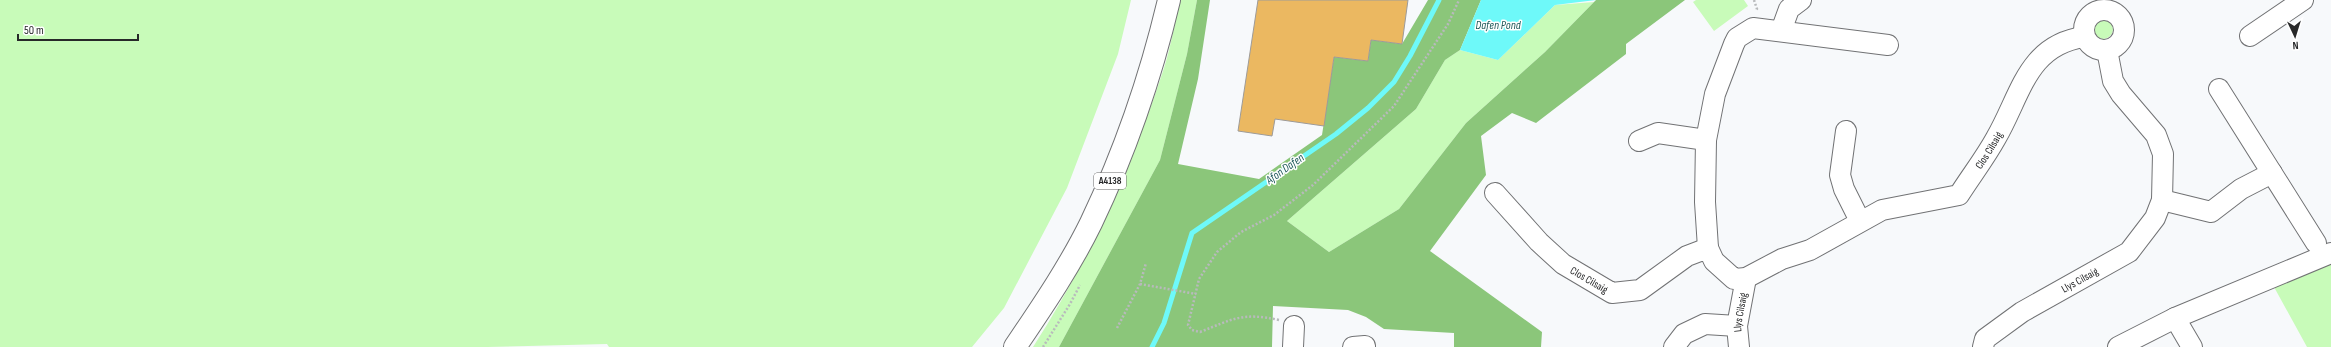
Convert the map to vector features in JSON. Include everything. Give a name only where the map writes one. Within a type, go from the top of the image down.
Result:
[{"type":"highway","name":"A4138","points":[[1016,347],[1045,303],[1091,224],[1116,166],[1138,106],[1169,0]]},
{"type":"street","points":[[1781,30],[1790,9],[1802,0]]},
{"type":"street","points":[[2250,36],[2303,0]]},
{"type":"street","points":[[2108,5],[2122,21],[2124,33],[2118,44],[2107,50],[2094,48],[2084,38],[2083,31],[2086,19],[2096,11],[2108,5]]},
{"type":"street","points":[[1746,278],[1734,279],[1714,261],[1708,248],[1705,202],[1706,140],[1715,94],[1737,38],[1753,28],[1781,30],[1888,45]]},
{"type":"street","name":"Clos Cilsaig","points":[[1746,278],[1782,259],[1810,250],[1882,210],[1959,195],[1996,139],[2032,66],[2047,51],[2060,44],[2084,38]]},
{"type":"street","name":"Llys Cilsaig","points":[[1983,347],[1985,339],[2022,312],[2129,252],[2156,218],[2162,200],[2163,154],[2156,136],[2121,94],[2113,80],[2107,50]]},
{"type":"street","points":[[2118,347],[2175,318],[2323,248],[2272,173],[2219,90]]},
{"type":"street","points":[[1846,131],[1840,175],[1844,189],[1860,221]]},
{"type":"street","points":[[1639,141],[1658,133],[1706,140]]},
{"type":"street","points":[[2162,200],[2211,212],[2241,189],[2272,173]]},
{"type":"street","name":"Clos Cilsaig","points":[[1495,193],[1539,242],[1563,264],[1612,293],[1640,290],[1687,256],[1708,248]]},
{"type":"street","name":"Llys Cilsaig","points":[[1739,347],[1737,326],[1746,278]]},
{"type":"street","points":[[2175,318],[2192,347]]},
{"type":"street","points":[[1674,347],[1684,334],[1705,324],[1737,326]]},
{"type":"street","points":[[1293,347],[1294,326]]},
{"type":"path","points":[[1294,326],[1278,320],[1253,316],[1230,318],[1200,332],[1192,330],[1188,326],[1199,279],[1217,252],[1241,232],[1274,215],[1313,185],[1394,106],[1448,24],[1459,0]]},
{"type":"path","points":[[1754,0],[1757,9]]},
{"type":"path","points":[[1117,328],[1140,284],[1146,263]]},
{"type":"path","points":[[1140,284],[1183,293],[1196,294]]},
{"type":"green space","points":[[0,0],[1131,0],[1118,54],[1067,188],[1004,308],[972,347],[609,347],[607,344],[487,347],[0,347]]},
{"type":"green space","points":[[1180,0],[1197,0],[1187,54],[1160,160],[1059,347],[1033,347],[1073,280],[1108,212],[1138,141],[1164,68]]},
{"type":"green space","points":[[1197,0],[1210,0],[1198,79],[1178,164],[1259,179],[1322,135],[1334,57],[1368,61],[1371,40],[1402,44],[1428,0],[1481,0],[1460,50],[1445,60],[1416,109],[1287,221],[1329,252],[1399,209],[1466,123],[1545,52],[1596,0],[1685,0],[1626,44],[1626,54],[1536,123],[1512,113],[1481,136],[1486,175],[1430,251],[1542,332],[1541,347],[1454,347],[1454,333],[1384,329],[1366,317],[1348,310],[1273,306],[1272,347],[1059,347],[1160,160],[1187,54]]},
{"type":"green space","points":[[1696,0],[1744,0],[1748,6],[1714,31],[1693,2]]},
{"type":"green space","points":[[1594,2],[1545,52],[1466,123],[1399,209],[1329,252],[1287,221],[1416,109],[1445,60],[1460,50],[1498,60],[1555,5]]},
{"type":"green space","points":[[2103,19],[2110,22],[2113,29],[2110,36],[2103,39],[2096,36],[2093,29],[2096,22]]},
{"type":"green space","points":[[2331,264],[2331,347],[2307,347],[2274,287]]},
{"type":"water","name":"Dafen Pond","points":[[1481,0],[1596,0],[1555,5],[1498,60],[1460,50]]},
{"type":"building","points":[[1258,0],[1408,0],[1402,44],[1371,40],[1368,61],[1334,57],[1324,126],[1275,119],[1272,136],[1238,131]]},
{"type":"waterway","name":"Afon Dafen","points":[[1152,347],[1164,323],[1192,233],[1336,134],[1368,108],[1394,82],[1410,56],[1439,0]]}]
